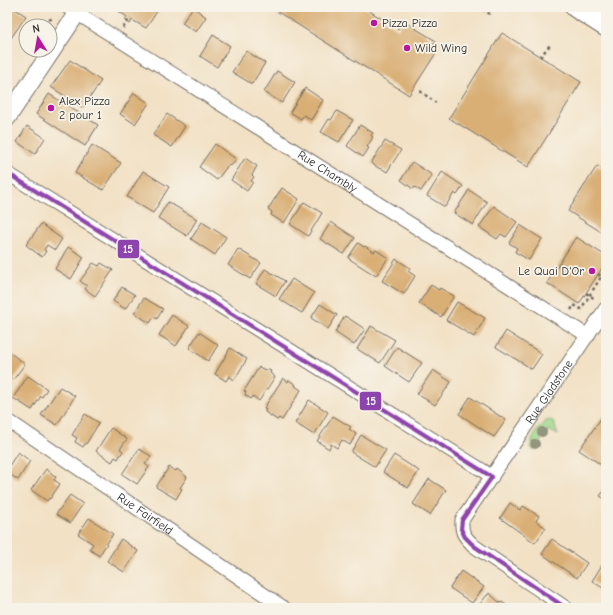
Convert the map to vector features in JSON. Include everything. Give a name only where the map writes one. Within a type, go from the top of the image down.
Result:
[{"type":"main road","points":[[576,7],[606,26]]},
{"type":"street","points":[[7,118],[75,9]]},
{"type":"street","name":"Rue Chambly","points":[[75,9],[588,336]]},
{"type":"street","points":[[7,173],[492,477]]},
{"type":"street","name":"Rue Gladstone","points":[[566,608],[474,546],[465,537],[462,529],[462,520],[606,308]]},
{"type":"street","name":"Rue Fairfield","points":[[7,420],[284,608]]},
{"type":"path","points":[[477,7],[490,14]]},
{"type":"path","points":[[120,32],[130,18]]},
{"type":"path","points":[[540,57],[550,44]]},
{"type":"path","points":[[420,91],[436,103]]},
{"type":"path","points":[[568,313],[574,305],[581,309],[606,269]]},
{"type":"path","points":[[598,274],[606,279]]},
{"type":"path","points":[[586,293],[595,299]]},
{"type":"green space","points":[[548,420],[553,421],[558,435],[548,430],[534,451],[530,447],[530,444],[539,428]]},
{"type":"building","points":[[7,7],[12,7],[26,16],[25,18],[18,18],[18,28],[7,44]]},
{"type":"building","points":[[113,7],[160,7],[146,28],[132,20],[130,24],[125,20],[127,17]]},
{"type":"building","points":[[193,7],[206,17],[196,32],[182,23]]},
{"type":"building","points":[[270,7],[363,7],[398,29],[403,21],[436,41],[432,47],[438,50],[409,95]]},
{"type":"building","points":[[502,33],[581,82],[528,167],[449,118]]},
{"type":"building","points":[[213,35],[230,46],[217,67],[200,56]]},
{"type":"building","points":[[246,51],[265,63],[252,84],[232,72]]},
{"type":"building","points":[[70,60],[101,81],[83,108],[51,87]]},
{"type":"building","points":[[277,71],[295,82],[282,103],[264,92]]},
{"type":"building","points":[[305,88],[323,100],[311,120],[304,115],[301,119],[290,112]]},
{"type":"building","points":[[134,93],[149,103],[135,124],[120,114]]},
{"type":"building","points":[[49,94],[98,125],[85,146],[36,114]]},
{"type":"building","points":[[337,111],[353,120],[339,142],[321,132],[329,119],[331,120]]},
{"type":"building","points":[[167,114],[185,126],[172,147],[153,135]]},
{"type":"building","points":[[360,125],[373,133],[371,136],[373,137],[367,147],[369,148],[363,157],[347,146]]},
{"type":"building","points":[[27,126],[45,138],[35,154],[17,142]]},
{"type":"building","points":[[385,141],[401,150],[387,172],[371,163]]},
{"type":"building","points":[[215,144],[236,159],[231,166],[228,165],[217,180],[199,167]]},
{"type":"building","points":[[92,145],[121,163],[103,190],[75,173]]},
{"type":"building","points":[[245,158],[257,166],[252,175],[254,177],[251,181],[253,182],[247,191],[231,180]]},
{"type":"building","points":[[412,162],[432,175],[421,191],[415,187],[413,189],[401,180]]},
{"type":"building","points":[[597,166],[606,171],[606,235],[568,211]]},
{"type":"building","points":[[143,171],[169,187],[153,213],[127,197]]},
{"type":"building","points":[[442,172],[463,186],[457,195],[454,193],[445,207],[427,196]]},
{"type":"building","points":[[282,188],[299,199],[284,223],[271,215],[272,212],[268,209]]},
{"type":"building","points":[[469,190],[487,202],[473,225],[454,213]]},
{"type":"building","points":[[168,202],[197,219],[187,236],[158,218]]},
{"type":"building","points":[[304,202],[322,213],[308,236],[290,224]]},
{"type":"building","points":[[494,206],[517,222],[506,237],[501,234],[497,239],[479,227]]},
{"type":"building","points":[[202,222],[226,237],[215,255],[191,239]]},
{"type":"building","points":[[331,222],[355,238],[344,254],[320,239]]},
{"type":"building","points":[[41,224],[62,239],[55,250],[47,245],[44,250],[46,251],[42,257],[26,245]]},
{"type":"building","points":[[520,225],[542,239],[529,260],[515,252],[517,248],[509,243]]},
{"type":"building","points":[[576,237],[606,256],[606,262],[579,304],[547,283]]},
{"type":"building","points":[[358,243],[374,252],[376,250],[388,258],[376,276],[348,258]]},
{"type":"building","points":[[68,247],[84,257],[71,279],[55,269]]},
{"type":"building","points":[[238,249],[261,263],[250,279],[228,265]]},
{"type":"building","points":[[396,259],[410,268],[408,271],[415,276],[404,294],[382,281]]},
{"type":"building","points":[[93,263],[99,266],[101,263],[113,270],[95,296],[85,289],[87,286],[80,281]]},
{"type":"building","points":[[265,269],[285,281],[276,296],[256,284]]},
{"type":"building","points":[[292,279],[314,293],[302,313],[279,299]]},
{"type":"building","points":[[431,285],[454,296],[441,317],[419,303]]},
{"type":"building","points":[[122,287],[135,295],[125,309],[113,301]]},
{"type":"building","points":[[144,298],[163,309],[157,319],[154,317],[150,323],[134,313]]},
{"type":"building","points":[[457,302],[485,318],[474,337],[446,320]]},
{"type":"building","points":[[320,304],[337,315],[328,329],[311,318]]},
{"type":"building","points":[[172,315],[189,326],[176,346],[159,335]]},
{"type":"building","points":[[345,316],[365,329],[354,345],[335,332]]},
{"type":"building","points":[[371,326],[395,340],[380,363],[357,349]]},
{"type":"building","points":[[506,331],[542,354],[532,369],[496,347]]},
{"type":"building","points":[[199,332],[218,345],[208,361],[189,348]]},
{"type":"building","points":[[397,347],[422,363],[409,382],[385,366]]},
{"type":"building","points":[[230,348],[247,359],[234,380],[229,376],[226,381],[215,374]]},
{"type":"building","points":[[9,352],[25,364],[13,380],[10,378],[7,382],[7,355]]},
{"type":"building","points":[[259,367],[271,371],[270,373],[275,377],[259,401],[253,396],[251,399],[245,395],[246,392],[244,391]]},
{"type":"building","points":[[433,370],[451,382],[435,405],[417,394]]},
{"type":"building","points":[[28,376],[47,389],[32,410],[13,398]]},
{"type":"building","points":[[283,378],[288,382],[289,380],[301,390],[282,420],[279,418],[277,420],[265,412],[266,409],[264,408]]},
{"type":"building","points":[[60,387],[75,396],[57,425],[41,415]]},
{"type":"building","points":[[470,397],[506,420],[494,437],[459,414]]},
{"type":"building","points":[[309,400],[328,412],[314,435],[295,423]]},
{"type":"building","points":[[606,411],[606,468],[579,450]]},
{"type":"building","points":[[85,414],[99,423],[83,447],[75,442],[77,438],[72,435]]},
{"type":"building","points":[[333,416],[351,427],[349,429],[356,434],[350,445],[342,440],[337,448],[331,444],[329,449],[317,441]]},
{"type":"building","points":[[111,428],[127,439],[120,449],[123,451],[118,459],[115,457],[112,462],[96,451]]},
{"type":"building","points":[[361,435],[386,450],[375,467],[351,452]]},
{"type":"building","points":[[139,449],[151,456],[145,464],[149,467],[137,484],[122,474]]},
{"type":"building","points":[[18,452],[30,461],[18,480],[7,472],[7,469]]},
{"type":"building","points":[[394,455],[419,471],[408,488],[383,472]]},
{"type":"building","points":[[169,467],[176,471],[177,469],[187,477],[180,488],[182,489],[176,499],[156,487]]},
{"type":"building","points":[[46,469],[56,477],[54,480],[60,484],[47,501],[31,490]]},
{"type":"building","points":[[429,479],[446,490],[430,515],[413,504]]},
{"type":"building","points":[[606,488],[606,500],[600,496]]},
{"type":"building","points":[[70,495],[83,504],[70,523],[56,514]]},
{"type":"building","points":[[510,503],[520,510],[523,506],[539,516],[536,521],[546,528],[535,543],[500,518]]},
{"type":"building","points":[[89,518],[113,534],[99,556],[89,549],[93,544],[78,534]]},
{"type":"building","points":[[121,539],[138,551],[124,572],[107,561]]},
{"type":"building","points":[[552,539],[587,563],[577,578],[542,554]]},
{"type":"building","points":[[602,565],[606,568],[606,590],[592,581]]},
{"type":"building","points":[[461,571],[484,587],[472,603],[450,588]]},
{"type":"building","points":[[489,593],[500,603],[502,602],[506,605],[507,608],[477,608]]},
{"type":"transit line","name":"15","points":[[7,173],[492,477]]},
{"type":"transit line","name":"15","points":[[492,477],[462,520],[461,529],[465,537],[474,546],[566,608]]},
{"type":"place","name":"Pizza Pizza","points":[[374,23]]},
{"type":"place","name":"Wild Wing","points":[[407,48]]},
{"type":"place","name":"Alex Pizza 2 pour 1","points":[[51,108]]},
{"type":"place","name":"Le Quai D'Or","points":[[592,271]]}]
